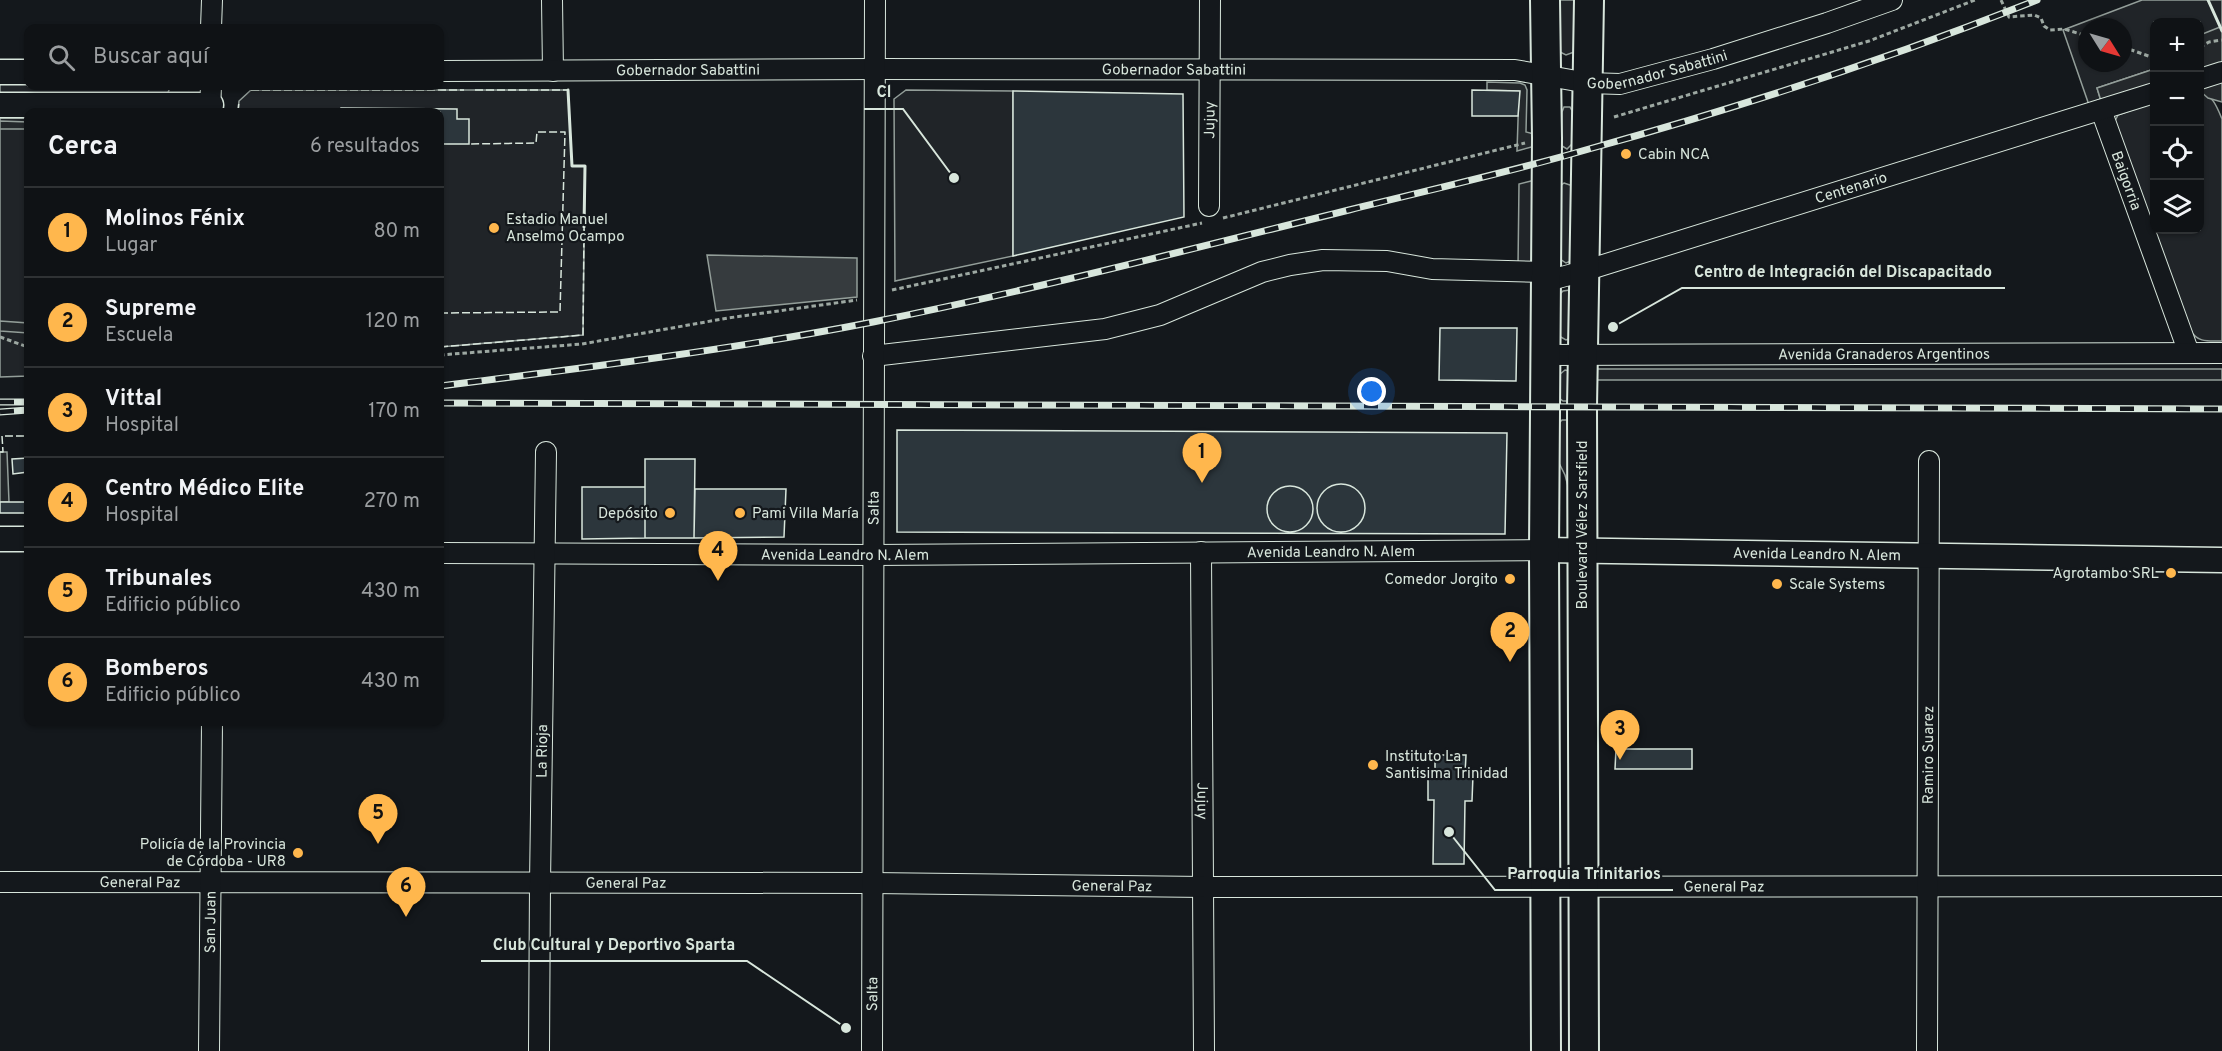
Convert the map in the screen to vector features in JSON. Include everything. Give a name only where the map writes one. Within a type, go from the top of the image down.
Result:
[{"type":"highway","points":[[1545,0],[1547,138],[1544,550],[1546,1051]]},
{"type":"highway","name":"Boulevard Vélez Sarsfield","points":[[1584,1051],[1582,354],[1589,0]]},
{"type":"main road","points":[[0,72],[24,72]]},
{"type":"main road","points":[[0,105],[211,101]]},
{"type":"main road","points":[[0,539],[24,539]]},
{"type":"main road","name":"Avenida Leandro N. Alem","points":[[1544,550],[2222,560]]},
{"type":"street","points":[[212,0],[212,24]]},
{"type":"street","points":[[552,0],[553,71]]},
{"type":"street","name":"Salta","points":[[872,1051],[875,0]]},
{"type":"street","name":"Jujuy","points":[[1210,0],[1212,216]]},
{"type":"street","name":"Gobernador Sabattini","points":[[444,71],[1515,70],[1588,83],[1620,84],[1703,62],[1892,0]]},
{"type":"street","points":[[2204,78],[2222,73]]},
{"type":"street","name":"Centenario","points":[[873,356],[1105,329],[1160,315],[1262,272],[1323,260],[1387,261],[1432,269],[1547,277],[1584,271],[2150,94]]},
{"type":"street","name":"Baigorria","points":[[2101,110],[2189,353]]},
{"type":"street","name":"Avenida Granaderos Argentinos","points":[[1546,354],[2222,353]]},
{"type":"street","name":"La Rioja","points":[[539,1051],[546,452]]},
{"type":"street","name":"Ramiro Suarez","points":[[1927,1051],[1929,461]]},
{"type":"street","name":"Avenida Leandro N. Alem","points":[[444,553],[873,555],[1544,550]]},
{"type":"street","name":"Jujuy","points":[[1201,552],[1204,1051]]},
{"type":"street","name":"San Juan","points":[[209,1051],[212,726]]},
{"type":"street","name":"General Paz","points":[[0,882],[872,883],[1204,887],[2222,886]]},
{"type":"path","points":[[1614,117],[1869,41],[1975,0]]},
{"type":"path","points":[[2001,0],[2009,17],[2034,15],[2041,18],[2046,28],[2064,29],[2078,33]]},
{"type":"path","points":[[2204,44],[2222,40]]},
{"type":"path","points":[[2132,51],[2150,57]]},
{"type":"path","points":[[444,355],[582,344],[728,318],[858,300],[1547,138]]},
{"type":"path","points":[[0,337],[24,346]]},
{"type":"shaded area","points":[[1551,0],[1581,0],[1577,51],[1566,55],[1556,50]]},
{"type":"shaded area","points":[[2142,0],[2222,0],[2222,31],[2204,34],[2204,18],[2150,18],[2150,70],[2097,88],[2101,101],[2089,105],[2063,30],[2078,24],[2078,72],[2132,72],[2132,18],[2095,18]]},
{"type":"shaded area","points":[[2220,27],[2222,31],[2222,102],[2204,94],[2204,33]]},
{"type":"shaded area","points":[[2150,70],[2150,84],[2101,101],[2097,88]]},
{"type":"shaded area","points":[[1487,82],[1525,85],[1527,90],[1526,132],[1538,135],[1539,145],[1517,151],[1519,91],[1487,90]]},
{"type":"shaded area","points":[[0,84],[24,84],[24,90],[169,90],[167,95],[0,96]]},
{"type":"shaded area","points":[[251,90],[568,90],[572,166],[585,166],[583,335],[444,347],[444,108],[238,108],[239,101]]},
{"type":"shaded area","points":[[906,90],[1013,91],[1013,256],[895,281],[894,99]]},
{"type":"shaded area","points":[[2204,94],[2214,102],[2222,119],[2222,341],[2200,339],[2190,330],[2155,234],[2204,234]]},
{"type":"shaded area","points":[[2150,103],[2150,219],[2115,121],[2118,115]]},
{"type":"shaded area","points":[[1564,107],[1570,107],[1573,112],[1573,143],[1567,149],[1561,143]]},
{"type":"shaded area","points":[[0,118],[24,118],[24,376],[0,377]]},
{"type":"shaded area","points":[[0,121],[24,122],[24,129],[0,129]]},
{"type":"shaded area","points":[[1539,179],[1537,264],[1518,267],[1519,184]]},
{"type":"shaded area","points":[[1564,183],[1573,186],[1571,261],[1566,263],[1560,259],[1560,186]]},
{"type":"shaded area","points":[[707,255],[857,258],[857,297],[716,311]]},
{"type":"shaded area","points":[[1570,290],[1572,292],[1571,338],[1566,340],[1559,336],[1560,294]]},
{"type":"shaded area","points":[[0,321],[24,323],[24,333],[0,331]]},
{"type":"shaded area","points":[[1596,369],[2222,369],[2222,380],[1591,380]]},
{"type":"shaded area","points":[[1565,370],[1569,371],[1570,401],[1563,401],[1559,398],[1559,375]]},
{"type":"shaded area","points":[[1562,420],[1568,420],[1568,486],[1559,463],[1558,424]]},
{"type":"shaded area","points":[[0,452],[7,452],[9,502],[0,502]]},
{"type":"building","points":[[1472,90],[1520,91],[1518,116],[1472,116]]},
{"type":"building","points":[[1013,91],[1183,94],[1184,217],[1013,256]]},
{"type":"building","points":[[444,109],[457,109],[457,119],[469,119],[469,144],[444,144]]},
{"type":"building","name":"Cabin NCA","points":[[1629,149],[1631,157],[1623,159],[1621,151]]},
{"type":"building","points":[[1440,328],[1517,328],[1516,381],[1439,380]]},
{"type":"building","points":[[897,430],[1507,433],[1505,534],[897,532]]},
{"type":"building","points":[[24,458],[24,473],[13,474],[12,459]]},
{"type":"building","name":"Depósito","points":[[645,459],[695,459],[694,538],[645,538]]},
{"type":"building","points":[[1341,484],[1358,491],[1365,508],[1358,525],[1341,532],[1324,525],[1317,508],[1324,491]]},
{"type":"building","points":[[1290,486],[1306,493],[1313,509],[1306,525],[1290,532],[1274,525],[1267,509],[1274,493]]},
{"type":"building","points":[[582,487],[645,487],[645,538],[582,539]]},
{"type":"building","name":"Pami Villa María","points":[[695,489],[786,489],[784,537],[694,538]]},
{"type":"building","points":[[0,502],[24,502],[24,513],[0,513]]},
{"type":"building","points":[[1616,749],[1692,749],[1692,769],[1615,769]]},
{"type":"building","points":[[1435,755],[1466,755],[1465,775],[1473,775],[1472,801],[1465,801],[1464,864],[1433,864],[1434,800],[1428,800],[1428,774],[1435,774]]},
{"type":"railway","points":[[444,385],[657,358],[819,332],[933,310],[1112,269],[1499,173],[1646,133],[1871,62],[2037,0]]},
{"type":"railway","points":[[0,402],[24,402]]},
{"type":"railway","points":[[444,403],[2222,409]]},
{"type":"railway","points":[[0,412],[24,410]]},
{"type":"fence","points":[[251,90],[464,90]]},
{"type":"fence","points":[[475,90],[568,90]]},
{"type":"fence","points":[[238,108],[239,101]]},
{"type":"fence","points":[[444,313],[560,312],[565,132],[537,132],[536,143],[469,144]]},
{"type":"fence","points":[[444,347],[583,335],[584,227]]},
{"type":"fence","points":[[0,452],[3,452],[2,436],[24,436]]},
{"type":"wall","points":[[2208,0],[2222,31]]},
{"type":"wall","points":[[568,90],[572,166],[585,166],[584,227]]},
{"type":"place","name":"Cabin NCA","points":[[1626,154]]},
{"type":"place","name":"Cl","points":[[954,178]]},
{"type":"place","name":"Estadio Manuel Anselmo Ocampo","points":[[494,228]]},
{"type":"place","name":"Centro de Integración del Discapacitado","points":[[1613,327]]},
{"type":"place","name":"Molinos Fénix","points":[[1202,483]]},
{"type":"place","name":"Depósito","points":[[670,513]]},
{"type":"place","name":"Pami Villa María","points":[[740,513]]},
{"type":"place","name":"Agrotambo SRL","points":[[2171,573]]},
{"type":"place","name":"Comedor Jorgito","points":[[1510,579]]},
{"type":"place","name":"Centro Médico Elite","points":[[718,581]]},
{"type":"place","name":"Scale Systems","points":[[1777,584]]},
{"type":"place","name":"Supreme","points":[[1510,662]]},
{"type":"place","name":"Vittal","points":[[1620,760]]},
{"type":"place","name":"Instituto La Santisima Trinidad","points":[[1373,765]]},
{"type":"place","name":"Parroquia Trinitarios","points":[[1449,832]]},
{"type":"place","name":"Tribunales","points":[[378,844]]},
{"type":"place","name":"Policía de la Provincia de Córdoba - UR8","points":[[298,853]]},
{"type":"place","name":"Bomberos","points":[[406,917]]},
{"type":"place","name":"Club Cultural y Deportivo Sparta","points":[[846,1028]]}]
